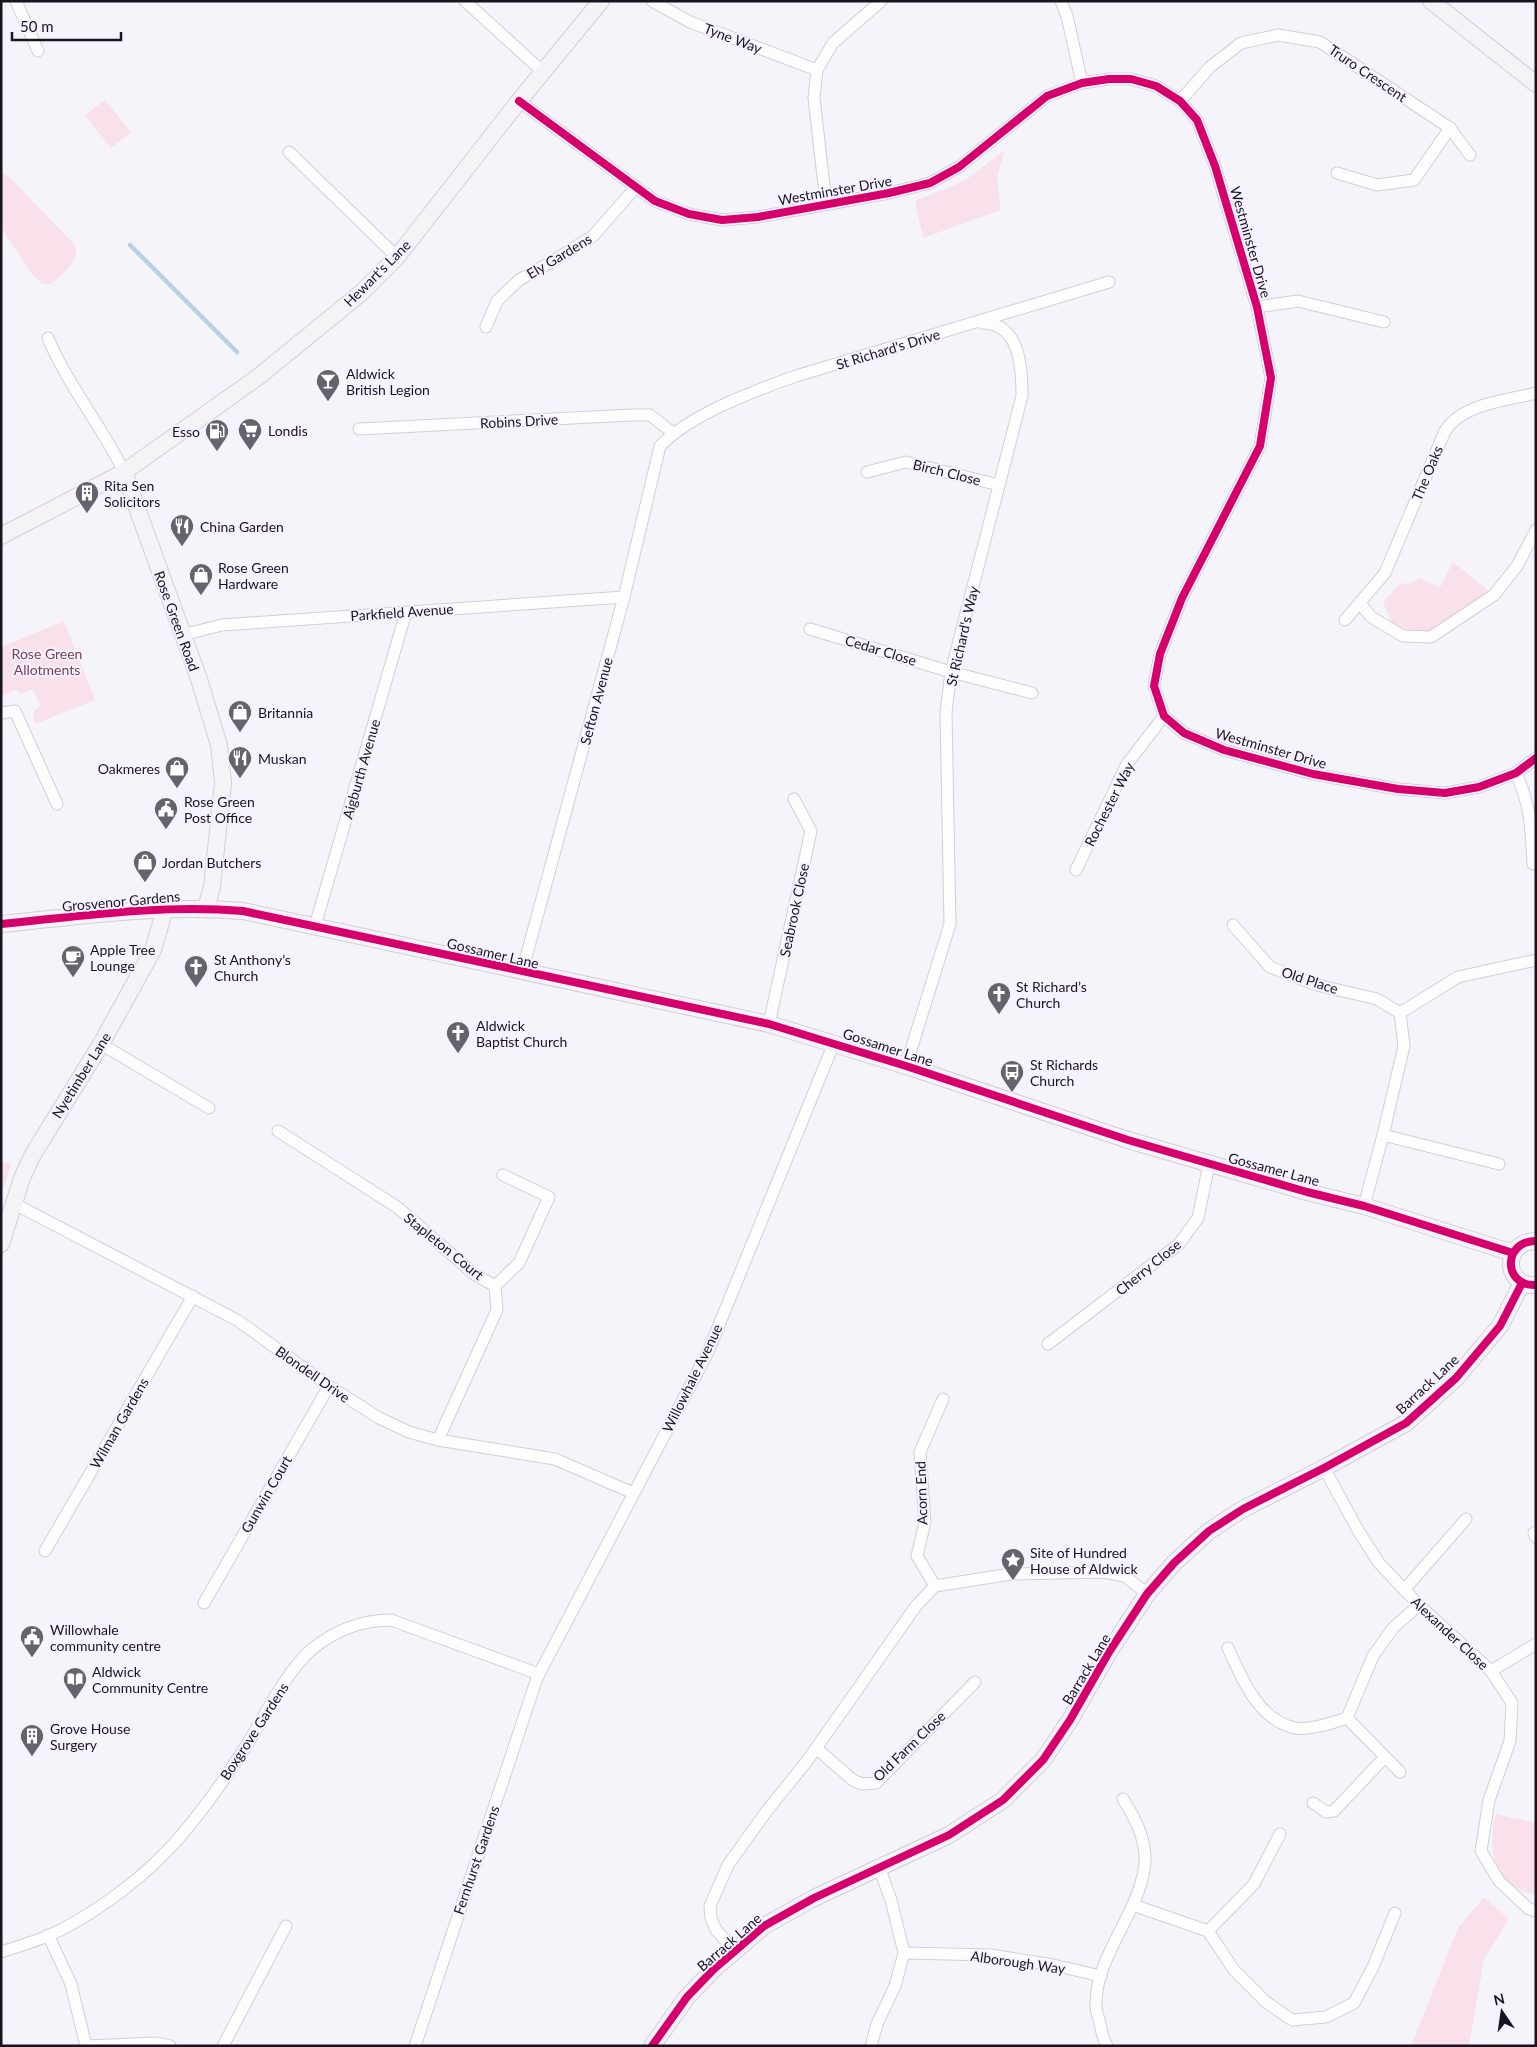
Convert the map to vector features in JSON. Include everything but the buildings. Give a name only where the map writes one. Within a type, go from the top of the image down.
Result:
[{"type":"street","points":[[16,1],[38,51]]},
{"type":"street","points":[[465,1],[543,72]]},
{"type":"street","name":"Hewart's Lane","points":[[124,472],[284,357],[361,293],[397,257],[600,1]]},
{"type":"street","name":"Tyne Way","points":[[652,1],[690,22],[817,70]]},
{"type":"street","points":[[826,203],[814,98],[817,70],[833,43],[881,1]]},
{"type":"street","points":[[1061,1],[1067,16],[1082,83]]},
{"type":"street","points":[[1431,1],[1536,84]]},
{"type":"street","name":"Truro Crescent","points":[[1180,101],[1210,67],[1241,44],[1278,35],[1320,42],[1450,128],[1470,155]]},
{"type":"street","name":"Westminster Drive","points":[[519,101],[654,201],[689,214],[722,220],[758,216],[889,193],[930,183],[959,168],[1047,96],[1082,83],[1109,79],[1131,79],[1156,86],[1180,101],[1197,120],[1206,140],[1257,308],[1271,378],[1260,446],[1182,598],[1160,654],[1154,686],[1164,716],[1184,733],[1224,750],[1313,774],[1398,789],[1445,793],[1479,787],[1516,772],[1536,758]]},
{"type":"street","points":[[1337,173],[1377,185],[1414,180],[1450,128]]},
{"type":"street","points":[[290,152],[397,257]]},
{"type":"street","name":"Ely Gardens","points":[[486,327],[497,301],[519,280],[593,236],[636,187]]},
{"type":"street","name":"St Richard's Drive","points":[[673,433],[767,387],[1109,282]]},
{"type":"street","points":[[1257,308],[1298,301],[1384,322]]},
{"type":"street","name":"St Richard's Way","points":[[906,1066],[950,924],[946,712],[952,672],[1022,396],[1022,372],[1013,338],[1004,329],[993,323],[976,323]]},
{"type":"street","points":[[1,536],[124,472],[113,448],[58,362],[48,338]]},
{"type":"street","name":"The Oaks","points":[[1345,620],[1384,573],[1451,421],[1474,408],[1536,393]]},
{"type":"street","name":"Robins Drive","points":[[359,429],[650,415],[673,433]]},
{"type":"street","name":"Sefton Avenue","points":[[522,972],[624,597],[660,446],[673,433]]},
{"type":"street","name":"Birch Close","points":[[867,472],[906,462],[999,485]]},
{"type":"street","name":"Rose Green Road","points":[[124,472],[199,679],[219,745],[223,783],[212,886],[206,908]]},
{"type":"street","points":[[1360,604],[1371,617],[1403,636],[1431,637],[1494,595],[1517,566],[1536,530]]},
{"type":"street","name":"Parkfield Avenue","points":[[182,635],[222,625],[624,597]]},
{"type":"street","name":"Aigburth Avenue","points":[[315,926],[406,612]]},
{"type":"street","name":"Cedar Close","points":[[810,629],[952,672],[1032,693]]},
{"type":"street","points":[[1,713],[14,711],[57,804]]},
{"type":"street","name":"Rochester Way","points":[[1076,870],[1127,764],[1164,716]]},
{"type":"street","points":[[1516,772],[1530,811],[1533,864]]},
{"type":"street","name":"Seabrook Close","points":[[769,1024],[811,831],[794,799]]},
{"type":"street","name":"Grosvenor Gardens","points":[[1,924],[165,909],[206,908],[243,911]]},
{"type":"street","name":"Nyetimber Lane","points":[[1,1244],[13,1203],[32,1156],[101,1044],[153,950],[165,909]]},
{"type":"street","name":"Gossamer Lane","points":[[243,911],[769,1024],[906,1066],[1128,1140],[1364,1206],[1513,1253]]},
{"type":"street","name":"Old Place","points":[[1233,925],[1270,966],[1317,985],[1377,999],[1400,1013]]},
{"type":"street","points":[[1364,1206],[1404,1046],[1400,1013],[1458,978],[1536,960]]},
{"type":"street","name":"Willowhale Avenue","points":[[539,1674],[708,1352],[834,1043]]},
{"type":"street","points":[[101,1044],[209,1108]]},
{"type":"street","name":"Stapleton Court","points":[[278,1131],[397,1207],[474,1274],[495,1286],[497,1310],[438,1440]]},
{"type":"street","points":[[1383,1135],[1498,1164]]},
{"type":"street","name":"Cherry Close","points":[[1048,1344],[1179,1244],[1198,1218],[1209,1164]]},
{"type":"street","points":[[495,1286],[519,1263],[549,1197],[503,1175]]},
{"type":"street","name":"Blondell Drive","points":[[13,1203],[237,1320],[328,1386],[379,1418],[409,1432],[438,1440],[555,1459],[633,1493]]},
{"type":"street","points":[[1529,1284],[1514,1275],[1511,1268],[1513,1253],[1522,1244],[1536,1241]]},
{"type":"street","name":"Barrack Lane","points":[[652,2046],[687,1997],[714,1969],[764,1926],[814,1898],[949,1835],[1003,1800],[1043,1760],[1070,1720],[1109,1652],[1147,1594],[1174,1563],[1209,1531],[1243,1509],[1324,1468],[1406,1423],[1456,1378],[1500,1326],[1529,1284]]},
{"type":"street","name":"Wilman Gardens","points":[[45,1551],[193,1296]]},
{"type":"street","name":"Gunwin Court","points":[[204,1602],[328,1386]]},
{"type":"street","name":"Acorn End","points":[[935,1586],[917,1556],[925,1522],[920,1452],[943,1399]]},
{"type":"street","name":"Alexander Close","points":[[1324,1468],[1359,1532],[1379,1563],[1419,1605],[1492,1672],[1512,1704],[1510,1741],[1489,1800],[1481,1851],[1499,1881],[1529,1909],[1536,1910]]},
{"type":"street","points":[[1404,1590],[1466,1519]]},
{"type":"street","points":[[1536,1532],[1534,1534],[1536,1537]]},
{"type":"street","points":[[935,1586],[1011,1574],[1103,1572],[1125,1576],[1147,1594]]},
{"type":"street","name":"Barrack Lane","points":[[735,1951],[716,1930],[711,1918],[710,1906],[728,1865],[816,1748],[916,1606],[935,1586]]},
{"type":"street","points":[[1347,1718],[1373,1656],[1392,1628],[1419,1605]]},
{"type":"street","name":"Boxgrove Gardens","points":[[1,1952],[48,1936],[92,1912],[165,1854],[201,1811],[249,1741],[284,1684],[310,1651],[340,1630],[370,1620],[390,1620],[539,1674]]},
{"type":"street","points":[[1492,1672],[1536,1644]]},
{"type":"street","points":[[1228,1648],[1246,1686],[1265,1713],[1292,1728],[1320,1726],[1347,1718]]},
{"type":"street","name":"Fernhurst Gardens","points":[[414,2046],[539,1674]]},
{"type":"street","name":"Old Farm Close","points":[[816,1748],[854,1780],[863,1784],[876,1783],[974,1682]]},
{"type":"street","points":[[1347,1718],[1400,1772]]},
{"type":"street","points":[[1313,1803],[1326,1812],[1334,1812],[1385,1757]]},
{"type":"street","points":[[1107,2046],[1096,2005],[1101,1976],[1122,1924],[1133,1905],[1145,1869],[1142,1841],[1135,1818],[1123,1799]]},
{"type":"street","points":[[1208,1931],[1254,1884],[1280,1834]]},
{"type":"street","points":[[871,2046],[877,2024],[895,1986],[904,1953],[891,1900],[879,1867]]},
{"type":"street","points":[[1133,1905],[1208,1931],[1234,1970],[1266,2002],[1292,2020],[1326,2017],[1354,2003],[1373,1967],[1396,1912]]},
{"type":"street","points":[[223,2046],[286,1926]]},
{"type":"street","points":[[48,1936],[71,1984],[86,2046],[156,2043],[170,2046]]},
{"type":"street","name":"Alborough Way","points":[[904,1953],[990,1956],[1053,1965],[1101,1976]]},
{"type":"green space","points":[[105,100],[131,132],[111,148],[85,115]]},
{"type":"green space","points":[[1005,150],[997,177],[1001,210],[923,238],[915,201],[964,181]]},
{"type":"green space","points":[[2,172],[75,245],[76,251],[73,262],[51,284],[43,284],[33,275],[1,228]]},
{"type":"green space","points":[[1453,562],[1490,592],[1431,632],[1409,630],[1392,623],[1383,602],[1400,584],[1411,583],[1419,578],[1440,587]]},
{"type":"green space","name":"Rose Green Allotments","points":[[64,621],[95,700],[35,724],[33,713],[40,705],[33,689],[20,694],[17,689],[1,696],[1,647]]},
{"type":"green space","points":[[1,1162],[11,1164],[1,1195]]},
{"type":"green space","points":[[1496,1814],[1536,1823],[1536,1895],[1516,1888],[1500,1871],[1493,1853],[1492,1843]]},
{"type":"green space","points":[[1484,1897],[1509,1919],[1484,1959],[1469,2046],[1411,2046],[1458,1928]]},
{"type":"waterway","points":[[130,245],[237,352]]},
{"type":"cycle path","points":[[519,101],[655,201],[689,214],[722,220],[758,217],[889,193],[930,183],[959,167],[1047,96],[1082,83],[1109,79],[1131,79],[1156,86],[1180,101],[1197,120],[1215,166],[1257,307],[1271,378],[1260,446],[1182,598],[1160,654],[1154,686],[1164,716],[1184,733],[1224,750],[1313,774],[1398,789],[1445,793],[1479,787],[1516,773],[1536,758]]},
{"type":"cycle path","points":[[1,924],[153,910],[213,909],[243,911],[769,1024],[906,1066],[1128,1140],[1307,1192],[1364,1206],[1513,1253]]},
{"type":"cycle path","points":[[1536,1241],[1525,1243],[1517,1248],[1512,1255],[1511,1264],[1517,1279],[1525,1284],[1536,1285]]},
{"type":"cycle path","points":[[652,2046],[687,1997],[714,1969],[764,1926],[814,1898],[949,1835],[1003,1800],[1043,1760],[1070,1720],[1109,1652],[1147,1594],[1174,1563],[1209,1531],[1243,1509],[1324,1468],[1406,1423],[1456,1378],[1500,1326],[1522,1283]]},
{"type":"place","name":"Aldwick British Legion","points":[[328,402]]},
{"type":"place","name":"Londis","points":[[250,451]]},
{"type":"place","name":"Esso","points":[[217,452]]},
{"type":"place","name":"Rita Sen Solicitors","points":[[87,514]]},
{"type":"place","name":"China Garden","points":[[182,547]]},
{"type":"place","name":"Rose Green Hardware","points":[[201,596]]},
{"type":"place","name":"Britannia","points":[[240,733]]},
{"type":"place","name":"Muskan","points":[[240,779]]},
{"type":"place","name":"Oakmeres","points":[[177,789]]},
{"type":"place","name":"Rose Green Post Office","points":[[166,830]]},
{"type":"place","name":"Jordan Butchers","points":[[145,883]]},
{"type":"place","name":"Apple Tree Lounge","points":[[73,978]]},
{"type":"place","name":"St Anthony’s Church","points":[[196,988]]},
{"type":"place","name":"St Richard’s Church","points":[[999,1015]]},
{"type":"place","name":"Aldwick Baptist Church","points":[[458,1054]]},
{"type":"place","name":"St Richards Church","points":[[1012,1093]]},
{"type":"place","name":"Site of Hundred House of Aldwick","points":[[1013,1581]]},
{"type":"place","name":"Willowhale community centre","points":[[32,1658]]},
{"type":"place","name":"Aldwick Community Centre","points":[[75,1700]]},
{"type":"place","name":"Grove House Surgery","points":[[32,1757]]}]
